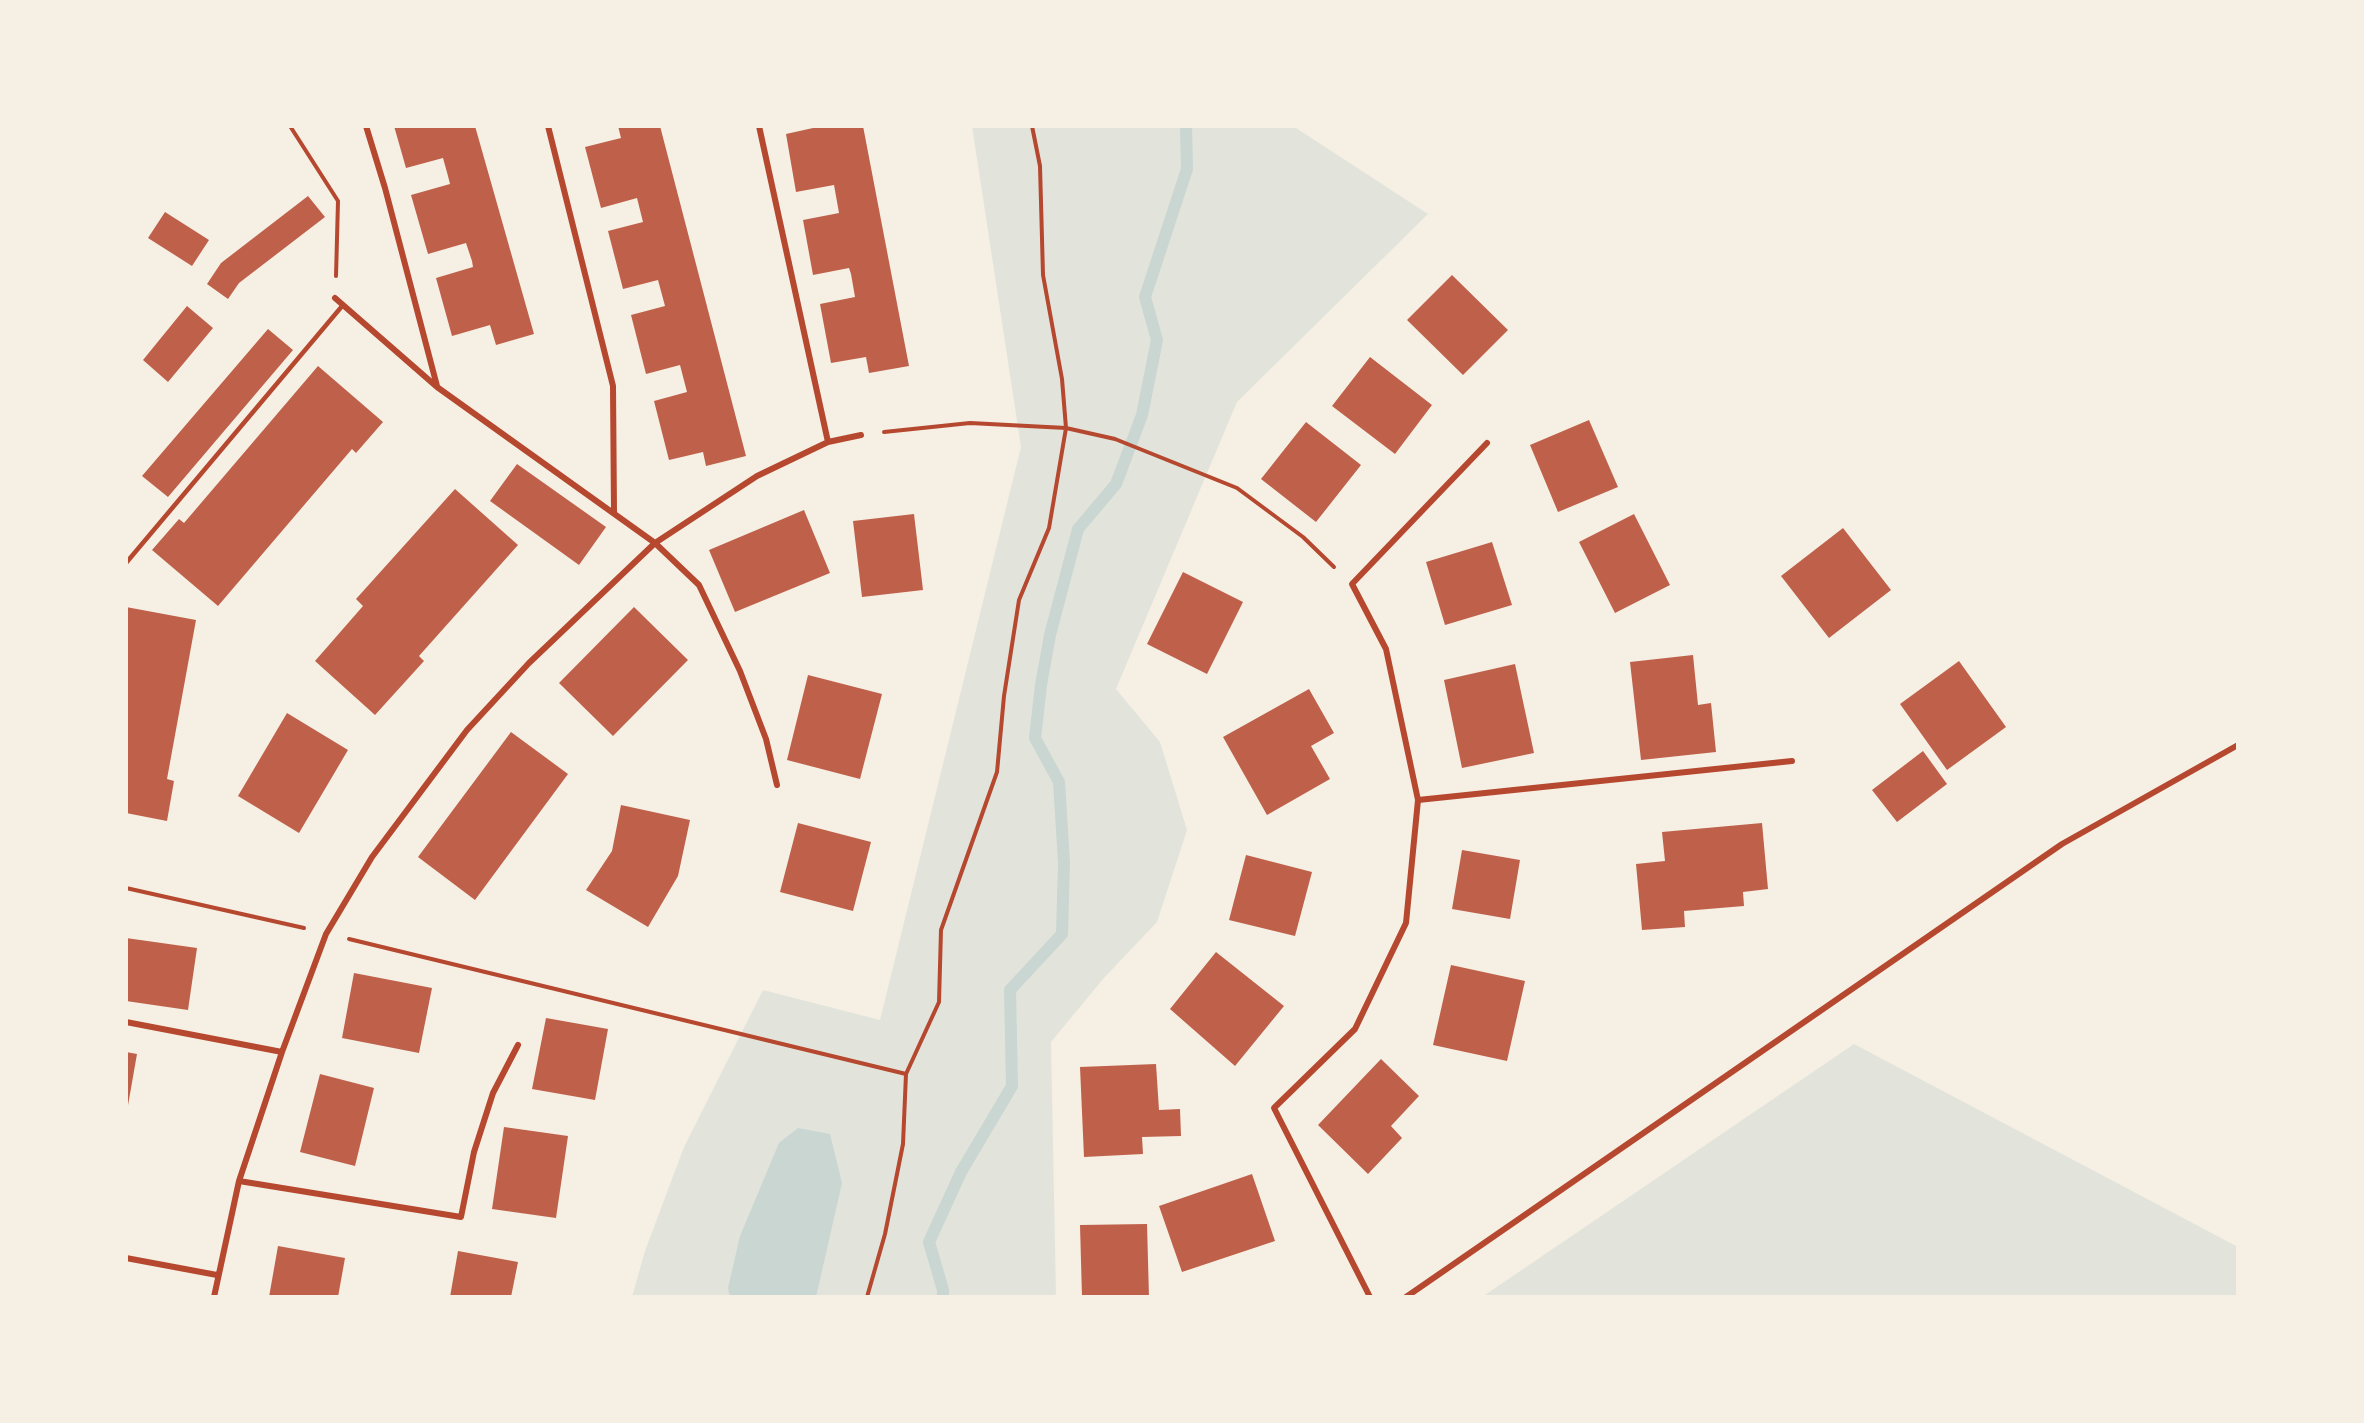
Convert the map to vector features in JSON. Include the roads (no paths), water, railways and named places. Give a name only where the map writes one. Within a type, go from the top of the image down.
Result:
[{"type":"street","points":[[366,126],[386,188],[437,387]]},
{"type":"street","points":[[548,126],[613,386],[614,512]]},
{"type":"street","points":[[759,126],[828,442]]},
{"type":"street","points":[[335,298],[437,387],[614,512],[655,543],[699,585],[744,680],[766,740],[777,785]]},
{"type":"street","points":[[214,1297],[216,1275],[239,1181],[282,1052],[326,934],[372,857],[467,730],[529,663],[655,543],[757,476],[828,442],[861,435]]},
{"type":"street","points":[[1370,1297],[1274,1108],[1355,1029],[1406,923],[1418,800],[1386,649],[1352,584],[1487,443]]},
{"type":"street","points":[[1406,1297],[2062,844],[2238,746]]},
{"type":"street","points":[[1418,800],[1792,761]]},
{"type":"street","points":[[126,1022],[282,1052]]},
{"type":"street","points":[[239,1181],[461,1217],[474,1152],[493,1093],[518,1045]]},
{"type":"street","points":[[126,1258],[216,1275]]},
{"type":"lane","points":[[126,563],[343,304]]},
{"type":"waterway","points":[[943,1297],[929,1242],[961,1172],[1012,1086],[1010,990],[1062,934],[1064,863],[1059,782],[1035,738],[1041,685],[1050,635],[1078,529],[1116,484],[1142,415],[1157,340],[1145,297],[1187,169],[1186,126]]}]
